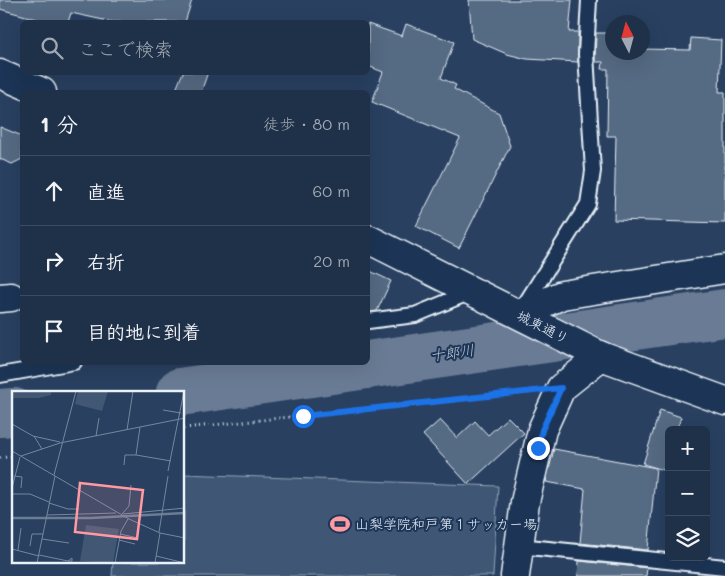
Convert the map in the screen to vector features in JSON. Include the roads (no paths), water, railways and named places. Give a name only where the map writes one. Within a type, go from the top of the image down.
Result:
[{"type":"main road","points":[[0,74],[37,90]]},
{"type":"main road","name":"城東通り","points":[[370,239],[601,356],[725,401]]},
{"type":"main road","points":[[519,314],[562,295],[725,269]]},
{"type":"main road","points":[[515,576],[525,502],[542,430],[561,388],[601,356]]},
{"type":"lane","points":[[519,314],[588,204],[594,171],[586,54],[588,0]]},
{"type":"lane","points":[[370,321],[414,314],[474,291]]},
{"type":"lane","points":[[0,375],[57,365]]},
{"type":"lane","points":[[519,546],[725,567]]},
{"type":"waterway","name":"十郎川","points":[[370,364],[725,313]]},
{"type":"waterway","name":"十郎川","points":[[185,391],[366,365]]},
{"type":"waterway","name":"十郎川","points":[[0,413],[12,412]]},
{"type":"place","name":"山梨学院和戸第１サッカー場","points":[[340,524]]}]
